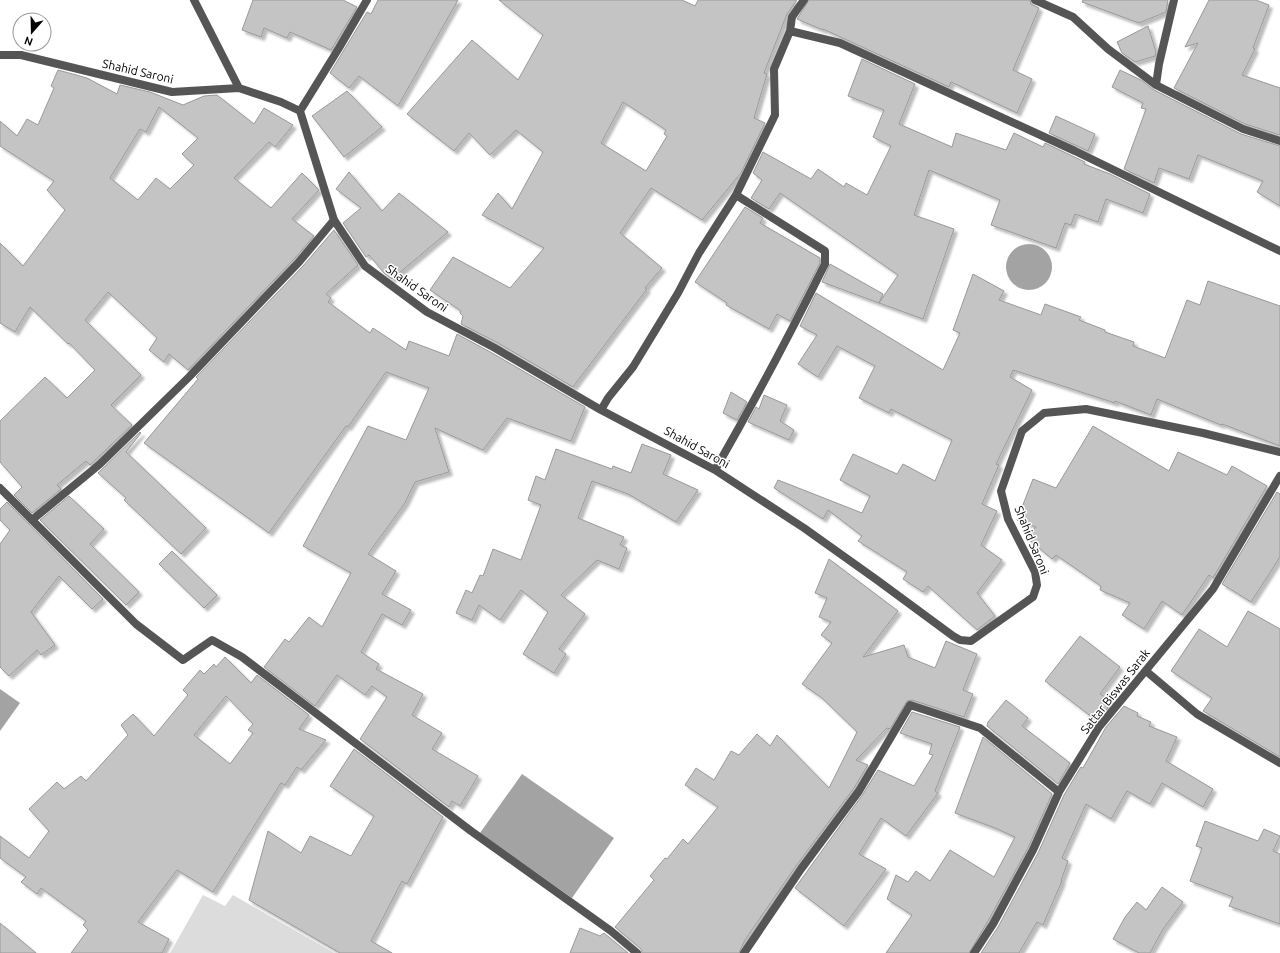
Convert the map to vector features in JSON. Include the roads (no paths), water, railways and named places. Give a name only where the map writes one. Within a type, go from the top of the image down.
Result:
[{"type":"street","points":[[194,0],[239,88]]},
{"type":"street","points":[[300,110],[367,0]]},
{"type":"street","points":[[601,410],[608,398],[633,367],[678,293],[699,253],[736,195],[775,115],[774,69],[790,31],[792,17],[804,0]]},
{"type":"street","points":[[1035,0],[1072,17],[1108,49],[1156,85],[1242,129],[1280,141]]},
{"type":"street","points":[[1156,85],[1159,64],[1174,0]]},
{"type":"street","points":[[790,31],[840,44],[854,50],[1075,150],[1280,250]]},
{"type":"street","name":"Shahid Saroni","points":[[0,55],[21,55],[172,92],[239,88],[300,110],[334,220],[365,266],[427,312],[495,348],[601,410],[715,470],[822,541],[960,640],[971,641],[1033,597],[1037,585],[1035,572],[1008,519],[1000,491],[1022,431],[1044,413],[1086,409],[1203,433],[1280,452]]},
{"type":"street","points":[[715,470],[776,361],[825,264],[825,251],[736,195]]},
{"type":"street","points":[[32,520],[100,464],[189,377],[299,262],[334,220]]},
{"type":"street","name":"Sattar Biswas Sarak","points":[[974,953],[993,924],[1033,850],[1059,792],[1099,727],[1213,589],[1280,476]]},
{"type":"street","points":[[0,488],[136,624],[183,660],[212,640],[242,657],[471,831],[611,931],[637,953]]},
{"type":"street","points":[[1146,671],[1197,714],[1280,763]]},
{"type":"street","points":[[744,953],[801,869],[859,791],[910,705],[980,728],[1059,792]]}]
